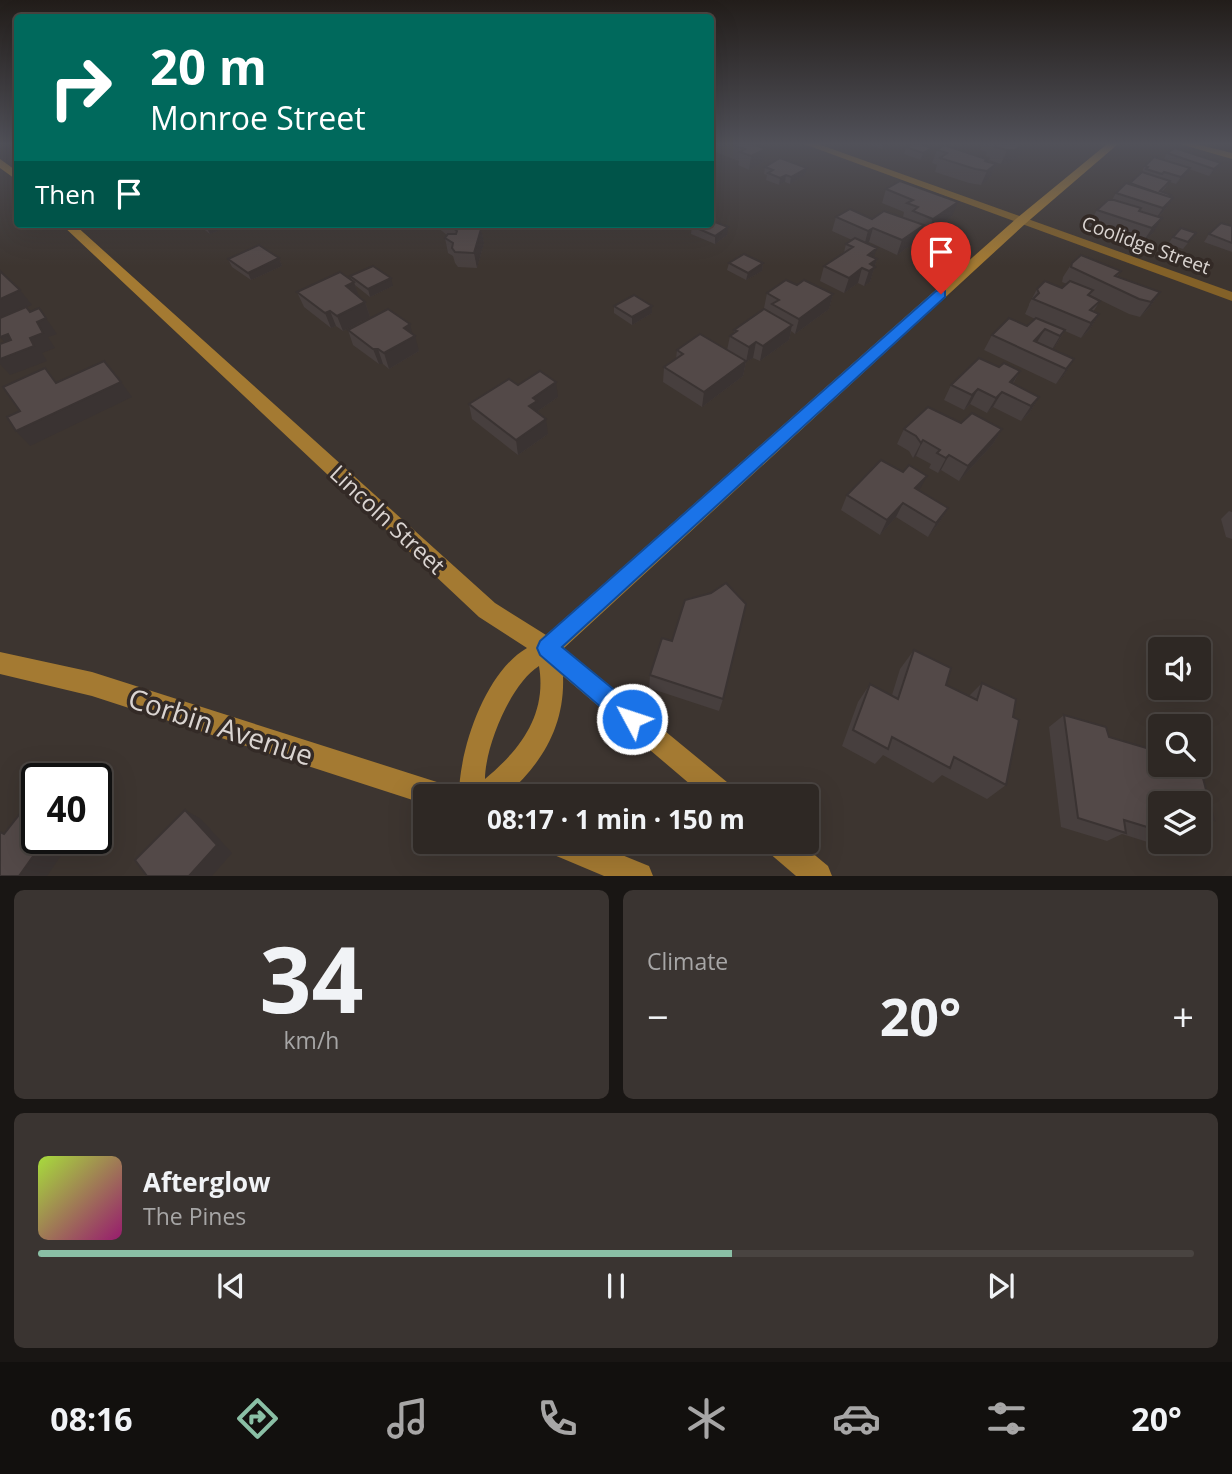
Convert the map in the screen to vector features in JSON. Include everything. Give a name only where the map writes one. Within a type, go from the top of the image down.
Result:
[{"type":"street","name":"Coolidge Street","points":[[922,185],[1232,297]]},
{"type":"street","points":[[472,784],[472,766],[481,733],[508,682],[522,663],[547,648],[1064,185]]},
{"type":"street","name":"Lincoln Street","points":[[71,228],[487,610],[547,648],[710,784]]},
{"type":"street","points":[[500,784],[530,755],[541,736],[552,697],[554,674],[547,648]]},
{"type":"street","name":"Corbin Avenue","points":[[0,663],[92,684],[413,787]]},
{"type":"street","points":[[578,854],[607,870],[639,876]]},
{"type":"street","points":[[792,854],[818,876]]},
{"type":"building","points":[[893,185],[911,185],[958,202],[933,219],[913,211],[918,207],[907,203],[913,200],[886,189]]},
{"type":"building","points":[[1124,185],[1132,185],[1173,198],[1163,208],[1116,193]]},
{"type":"building","points":[[1135,185],[1166,185],[1160,191],[1171,195],[1168,197]]},
{"type":"building","points":[[1108,200],[1141,208],[1139,211],[1162,218],[1152,228],[1097,210]]},
{"type":"building","points":[[850,209],[872,219],[884,211],[924,225],[902,240],[873,228],[868,231],[836,217]]},
{"type":"building","points":[[714,222],[728,227],[715,236],[697,228],[714,228]]},
{"type":"building","points":[[1221,223],[1232,226],[1232,243],[1209,234]]},
{"type":"building","points":[[453,228],[481,229],[474,253],[455,252],[453,243],[445,238],[457,231]]},
{"type":"building","points":[[1181,228],[1196,233],[1188,242],[1173,237]]},
{"type":"building","points":[[855,238],[877,248],[868,255],[877,259],[870,264],[875,267],[869,271],[862,268],[849,278],[824,266],[853,247],[846,244]]},
{"type":"building","points":[[259,245],[279,258],[248,273],[228,259]]},
{"type":"building","points":[[744,254],[763,263],[748,273],[729,263]]},
{"type":"building","points":[[1081,255],[1121,271],[1115,276],[1160,292],[1151,302],[1139,299],[1071,267]]},
{"type":"building","points":[[373,266],[391,278],[368,289],[350,276]]},
{"type":"building","points":[[0,271],[20,290],[0,299]]},
{"type":"building","points":[[340,272],[354,282],[346,286],[365,302],[337,316],[330,311],[325,313],[297,292]]},
{"type":"building","points":[[786,280],[797,285],[804,280],[833,294],[799,319],[772,304],[779,300],[767,293]]},
{"type":"building","points":[[1045,281],[1062,288],[1070,281],[1093,290],[1088,295],[1100,301],[1090,310],[1099,314],[1091,323],[1033,299],[1039,293],[1037,289]]},
{"type":"building","points":[[634,295],[652,306],[632,317],[614,306]]},
{"type":"building","points":[[26,307],[30,312],[39,308],[46,318],[37,322],[43,333],[30,338],[34,346],[0,359],[0,344],[11,340],[8,334],[0,337],[0,318]]},
{"type":"building","points":[[388,309],[410,324],[404,328],[415,336],[384,353],[373,349],[348,330]]},
{"type":"building","points":[[764,309],[792,325],[763,346],[756,342],[749,347],[730,336],[737,331],[734,330]]},
{"type":"building","points":[[1009,318],[1027,326],[1036,318],[1065,330],[1060,336],[1045,329],[1034,341],[1074,359],[1066,369],[992,335]]},
{"type":"building","points":[[700,334],[746,361],[704,392],[664,367],[683,354],[677,350]]},
{"type":"building","points":[[979,358],[999,367],[1004,363],[1020,371],[1010,382],[1039,397],[1031,406],[1002,392],[996,398],[978,389],[972,395],[951,385]]},
{"type":"building","points":[[104,361],[121,382],[16,431],[7,417],[20,411],[3,387],[45,368],[56,383]]},
{"type":"building","points":[[540,371],[556,382],[533,398],[537,401],[529,406],[546,419],[516,440],[469,404],[509,379],[518,385]]},
{"type":"building","points":[[928,407],[961,423],[972,413],[1002,429],[968,466],[949,455],[946,458],[937,453],[940,450],[923,440],[921,443],[916,436],[904,429]]},
{"type":"building","points":[[881,460],[903,472],[909,465],[927,476],[915,488],[948,508],[936,523],[903,503],[887,520],[847,495]]},
{"type":"building","points":[[726,583],[746,604],[723,699],[650,675],[662,638],[672,641],[685,600],[711,593]]},
{"type":"building","points":[[914,650],[951,668],[946,685],[977,700],[982,683],[1016,699],[1013,717],[1019,720],[1006,785],[954,757],[950,768],[892,737],[888,749],[853,730],[870,684],[898,699]]},
{"type":"building","points":[[1064,715],[1106,727],[1109,737],[1148,748],[1148,777],[1203,777],[1206,791],[1148,791],[1148,827],[1124,820],[1126,833],[1078,818]]},
{"type":"building","points":[[185,810],[217,845],[189,876],[147,876],[135,860]]},
{"type":"building","points":[[21,816],[21,854],[35,854],[19,876],[0,876],[0,832],[4,834]]},
{"type":"route","points":[[632,719],[547,648],[941,294]]}]
